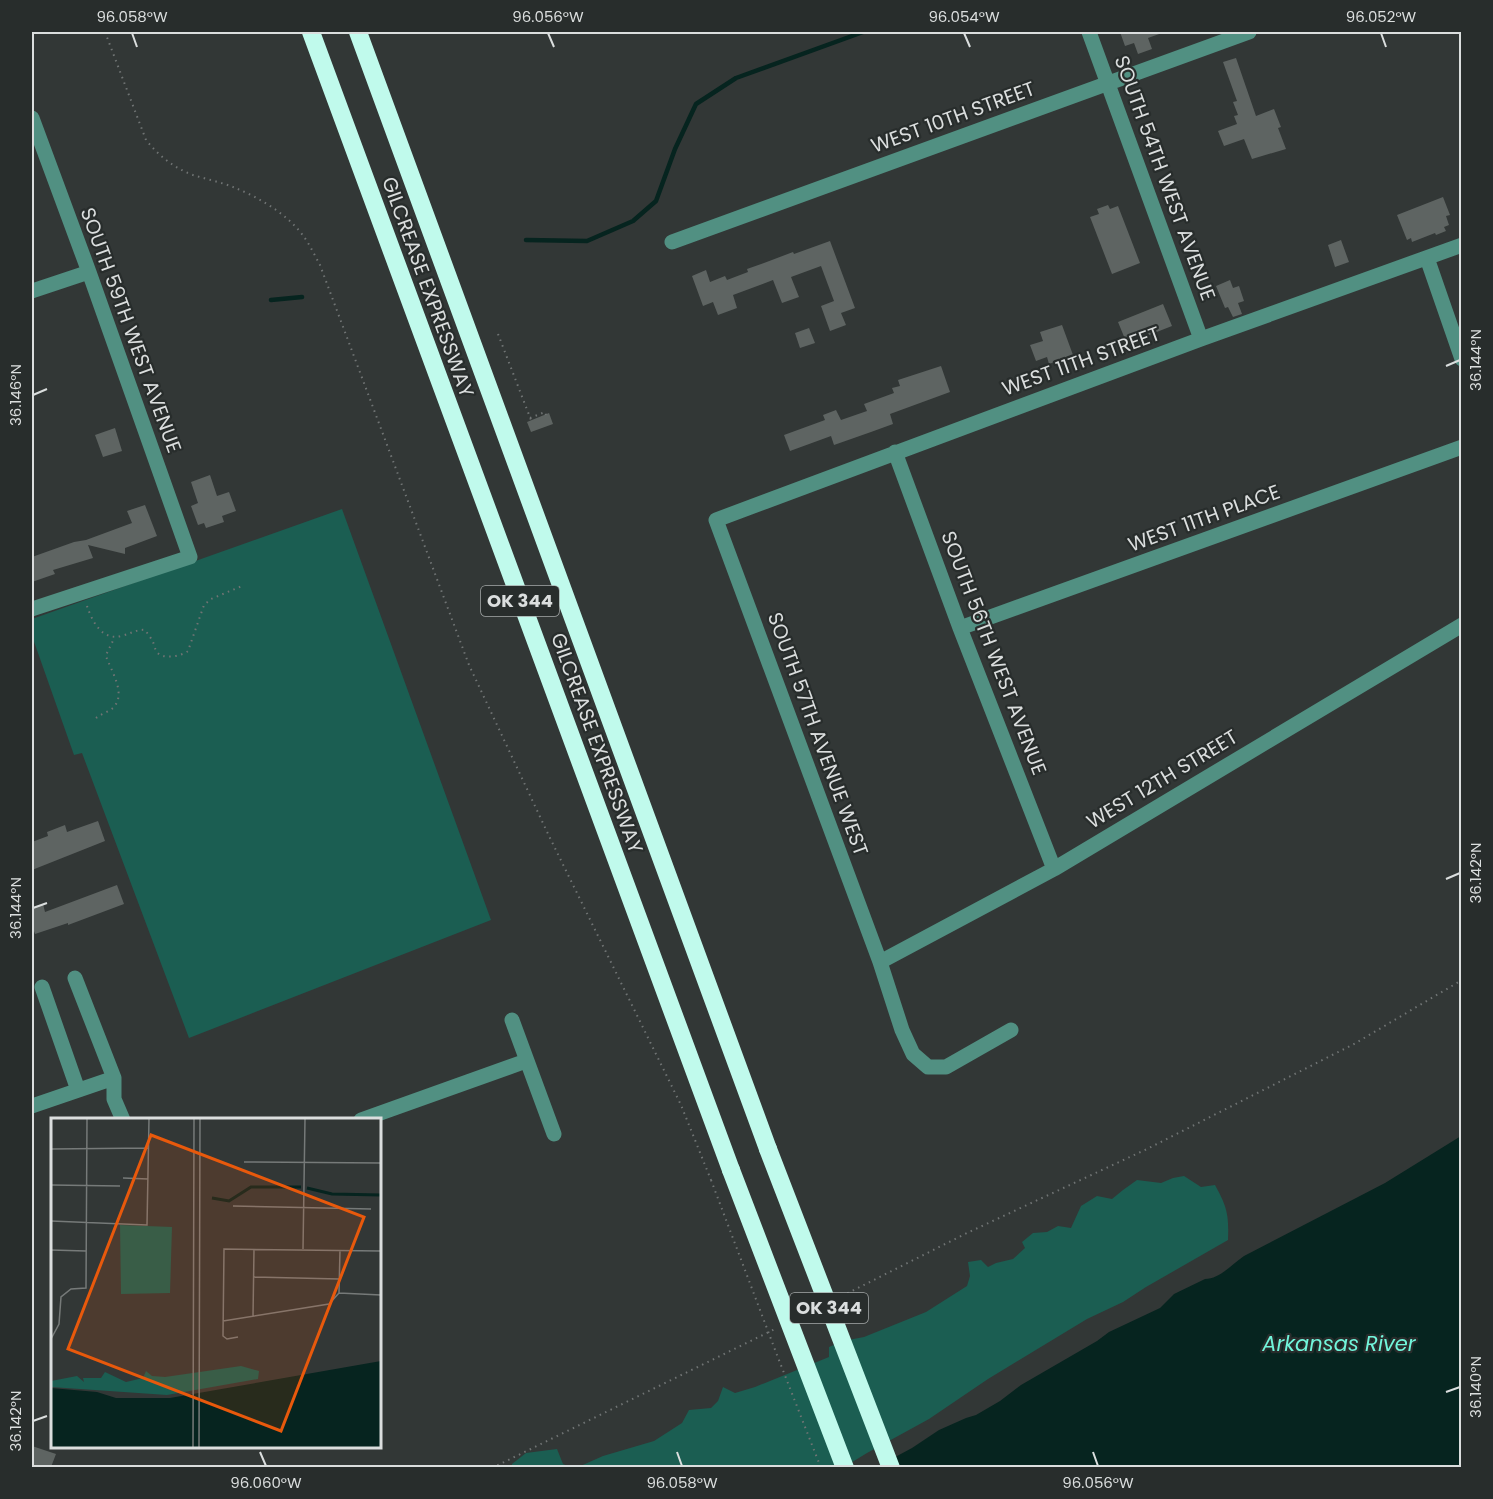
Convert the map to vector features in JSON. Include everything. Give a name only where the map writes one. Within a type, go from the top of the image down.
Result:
[{"type":"highway","name":"GILCREASE EXPRESSWAY","points":[[311,32],[731,1170],[845,1467]]},
{"type":"highway","name":"GILCREASE EXPRESSWAY","points":[[358,32],[768,1149],[891,1467]]},
{"type":"street","name":"SOUTH 54TH WEST AVENUE","points":[[1089,32],[1201,339]]},
{"type":"street","name":"WEST 10TH STREET","points":[[672,242],[1249,32]]},
{"type":"street","name":"SOUTH 59TH WEST AVENUE","points":[[32,118],[190,557],[83,592]]},
{"type":"street","name":"WEST 11TH STREET","points":[[716,520],[1201,339],[1461,245]]},
{"type":"street","points":[[1427,258],[1461,359]]},
{"type":"street","points":[[32,291],[89,272]]},
{"type":"street","name":"WEST 11TH PLACE","points":[[960,628],[1461,447]]},
{"type":"street","name":"SOUTH 56TH WEST AVENUE","points":[[895,452],[960,628],[1054,869]]},
{"type":"street","name":"SOUTH 57TH AVENUE WEST","points":[[716,520],[913,1054],[928,1067],[946,1067],[1011,1030]]},
{"type":"street","points":[[32,609],[83,592]]},
{"type":"street","name":"WEST 12TH STREET","points":[[880,962],[1054,869],[1461,625]]},
{"type":"street","points":[[75,978],[114,1078],[114,1099],[123,1118]]},
{"type":"street","points":[[42,987],[78,1090]]},
{"type":"street","points":[[512,1020],[554,1134]]},
{"type":"street","points":[[364,1118],[526,1061]]},
{"type":"street","points":[[32,1106],[114,1078]]},
{"type":"path","points":[[105,32],[141,129],[155,152],[191,174],[233,187],[272,207],[305,237],[320,265],[469,664],[549,836],[681,1105],[821,1467]]},
{"type":"path","points":[[498,334],[530,419],[545,412],[546,415]]},
{"type":"path","points":[[83,592],[92,619],[106,635],[121,637],[141,629],[145,630],[160,655],[183,656],[188,651],[204,604],[242,586]]},
{"type":"path","points":[[96,718],[116,705],[118,684],[106,656],[114,637]]},
{"type":"path","points":[[841,1296],[967,1233],[1146,1149],[1354,1044],[1461,980]]},
{"type":"path","points":[[492,1467],[780,1327]]},
{"type":"green space","points":[[342,509],[491,920],[189,1038],[82,753],[74,755],[32,636],[32,619]]},
{"type":"green space","points":[[1184,1176],[1201,1187],[1215,1185],[1226,1211],[1228,1240],[1123,1302],[1087,1319],[988,1379],[929,1419],[844,1467],[576,1468],[603,1456],[654,1441],[682,1423],[689,1410],[711,1408],[718,1401],[723,1387],[735,1393],[755,1387],[829,1357],[829,1347],[843,1341],[864,1337],[926,1312],[967,1286],[970,1276],[968,1262],[981,1260],[988,1267],[1013,1259],[1025,1248],[1022,1242],[1033,1233],[1047,1232],[1058,1226],[1071,1228],[1081,1206],[1097,1196],[1112,1199],[1137,1180],[1161,1183]]},
{"type":"green space","points":[[557,1449],[563,1464],[570,1467],[512,1467],[512,1464],[526,1453]]},
{"type":"water","name":"Arkansas River","points":[[1461,1136],[1461,1467],[879,1468],[939,1430],[976,1415],[1000,1401],[1021,1385],[1109,1332],[1160,1308],[1174,1294],[1205,1279],[1216,1277],[1244,1256],[1385,1183]]},
{"type":"building","points":[[1120,32],[1162,33],[1148,38],[1152,49],[1138,54],[1134,43],[1125,46]]},
{"type":"building","points":[[1236,58],[1256,116],[1274,109],[1286,149],[1252,159],[1244,139],[1224,146],[1218,131],[1237,124],[1234,116],[1238,115],[1233,102],[1237,101],[1223,62]]},
{"type":"building","points":[[1443,197],[1450,215],[1446,216],[1449,225],[1444,227],[1446,231],[1412,242],[1411,238],[1407,240],[1397,215]]},
{"type":"building","points":[[1108,205],[1110,209],[1118,206],[1140,263],[1112,274],[1090,217],[1099,214],[1097,209]]},
{"type":"building","points":[[1341,240],[1349,262],[1335,267],[1328,245]]},
{"type":"building","points":[[830,241],[855,308],[841,313],[846,325],[830,331],[821,306],[834,301],[821,266],[791,277],[799,297],[782,303],[773,280],[733,295],[737,308],[718,315],[713,302],[703,306],[692,276],[706,270],[710,282],[725,276],[727,280],[748,272],[747,269]]},
{"type":"building","points":[[1230,280],[1233,288],[1239,286],[1244,301],[1238,303],[1242,314],[1233,317],[1228,307],[1225,308],[1216,286]]},
{"type":"building","points":[[1163,304],[1172,326],[1149,335],[1147,330],[1125,339],[1118,322]]},
{"type":"building","points":[[1062,325],[1073,355],[1049,364],[1047,357],[1036,361],[1030,345],[1043,341],[1040,332]]},
{"type":"building","points":[[809,328],[815,343],[800,348],[795,333]]},
{"type":"building","points":[[941,366],[950,392],[890,414],[893,424],[834,445],[831,436],[790,451],[784,435],[825,420],[823,415],[836,410],[841,420],[867,411],[864,404],[894,393],[892,388],[900,386],[898,380]]},
{"type":"building","points":[[549,413],[553,424],[531,432],[527,422]]},
{"type":"building","points":[[115,428],[122,451],[103,457],[95,435]]},
{"type":"building","points":[[210,475],[217,496],[229,492],[236,511],[222,516],[224,522],[206,528],[204,523],[198,525],[191,506],[198,503],[191,482]]},
{"type":"building","points":[[145,505],[157,536],[125,548],[125,554],[88,545],[93,558],[53,570],[55,574],[32,582],[32,557],[132,523],[127,511]]},
{"type":"building","points":[[98,821],[105,841],[32,870],[32,842],[48,836],[47,832],[65,825],[67,832]]},
{"type":"building","points":[[117,885],[124,904],[68,925],[68,923],[35,934],[32,925],[32,908],[43,904],[45,912]]},
{"type":"building","points":[[32,1446],[56,1454],[51,1467],[32,1467]]},
{"type":"waterway","points":[[526,240],[587,241],[633,221],[656,201],[675,149],[696,104],[736,78],[863,32]]},
{"type":"waterway","points":[[271,300],[302,297]]}]
